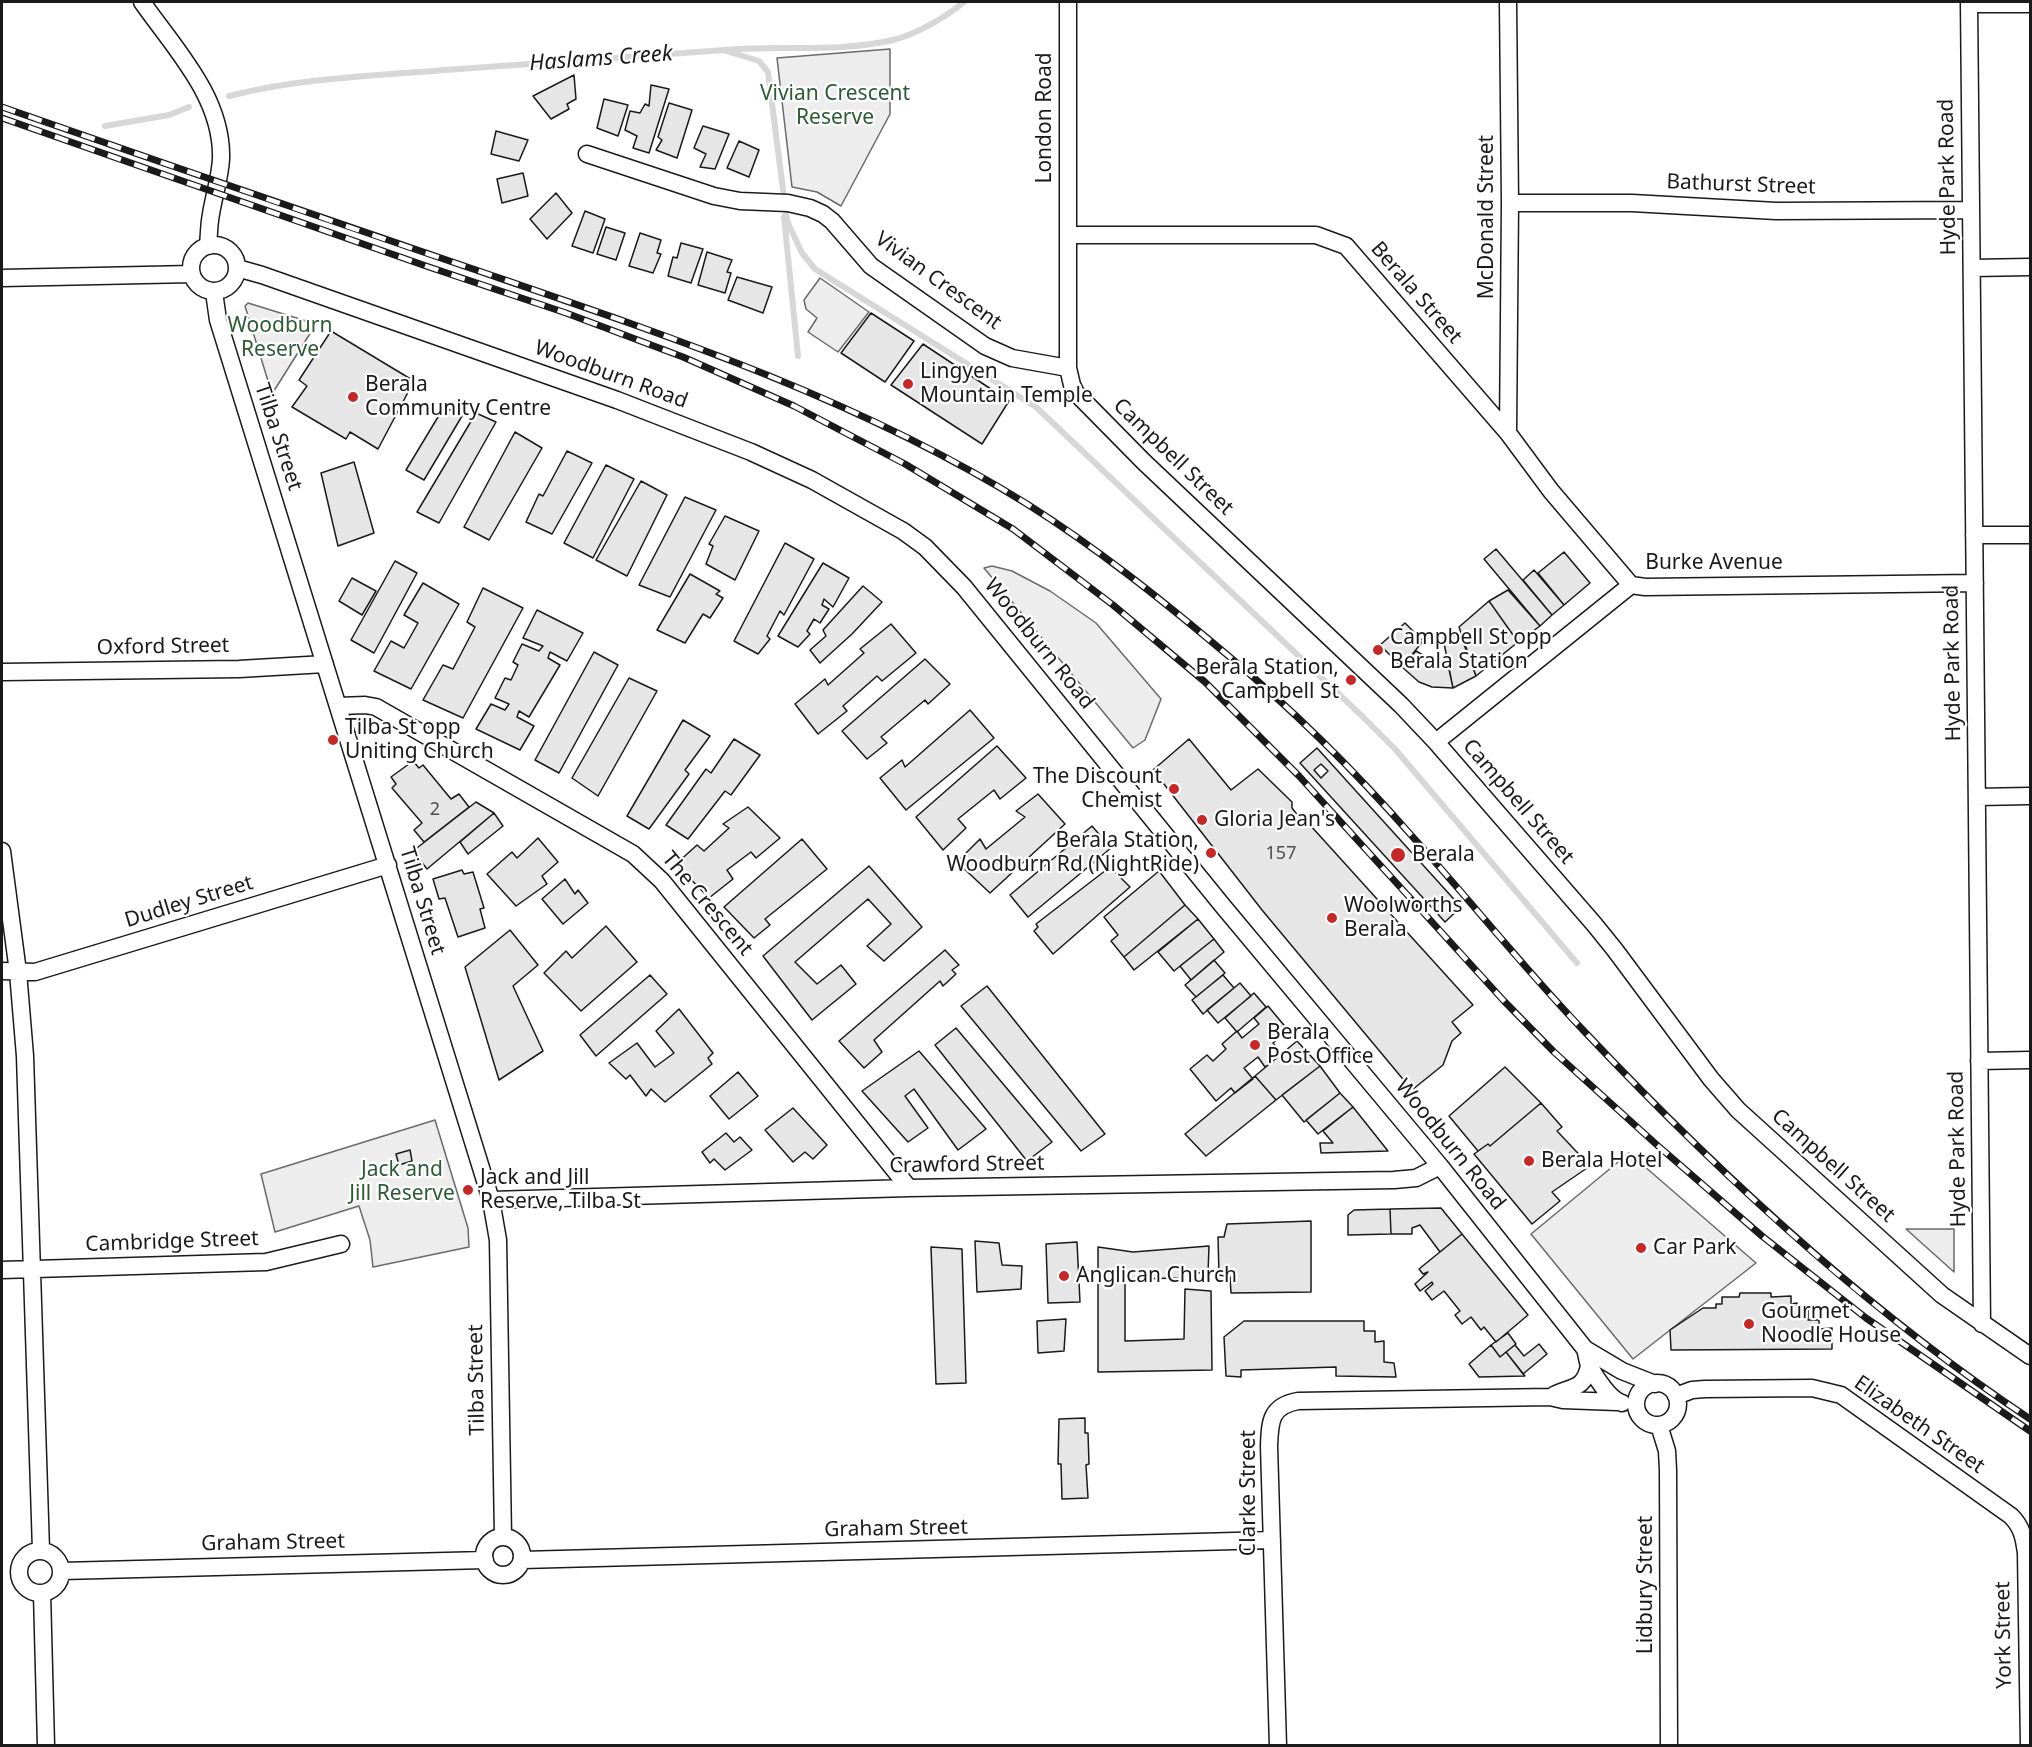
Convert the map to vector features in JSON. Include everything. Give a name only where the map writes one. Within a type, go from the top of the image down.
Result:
[{"type":"street","points":[[142,2],[201,85],[210,102],[217,124],[220,159],[210,215],[208,246]]},
{"type":"street","name":"London Road","points":[[1068,2],[1068,235]]},
{"type":"street","name":"McDonald Street","points":[[1508,2],[1510,203],[1508,434]]},
{"type":"street","points":[[1969,3],[2031,4]]},
{"type":"street","name":"Hyde Park Road","points":[[1969,3],[1982,1324]]},
{"type":"street","name":"Vivian Crescent","points":[[587,154],[714,196],[810,208],[832,221],[871,266],[985,346],[1012,358],[1068,368]]},
{"type":"street","name":"Bathurst Street","points":[[1510,203],[1632,203],[1776,211],[1971,210]]},
{"type":"street","name":"Campbell Street","points":[[1068,235],[1068,368],[1072,385],[1081,400],[1401,705],[1436,742],[1615,950],[1723,1095],[1942,1295],[2031,1356]]},
{"type":"street","name":"Berala Street","points":[[1068,235],[1316,235],[1346,246],[1508,434],[1551,491],[1631,585]]},
{"type":"street","points":[[208,246],[222,246],[237,261],[233,282],[228,287],[214,292],[200,287],[192,274],[192,260],[196,254],[208,246]]},
{"type":"street","points":[[1972,268],[2031,267]]},
{"type":"street","name":"Woodburn Road","points":[[237,268],[472,348],[617,400],[751,452],[812,480],[876,515],[924,547],[964,587],[1222,905],[1440,1166],[1585,1348],[1622,1371],[1655,1384]]},
{"type":"street","points":[[2,278],[192,274]]},
{"type":"street","name":"Tilba Street","points":[[214,292],[218,320],[491,1200],[498,1240],[503,1537]]},
{"type":"street","points":[[1974,535],[2031,535]]},
{"type":"street","name":"Burke Avenue","points":[[1436,742],[1631,585],[1645,587],[1975,583]]},
{"type":"street","name":"Oxford Street","points":[[2,672],[239,669],[325,664]]},
{"type":"street","name":"The Crescent","points":[[339,706],[376,707],[633,854],[662,881],[909,1188]]},
{"type":"street","points":[[1977,796],[2031,796]]},
{"type":"street","points":[[2,851],[10,971],[25,1056],[41,1550]]},
{"type":"street","name":"Dudley Street","points":[[10,971],[35,972],[388,866]]},
{"type":"street","points":[[1979,1061],[2031,1060]]},
{"type":"street","name":"Crawford Street","points":[[491,1200],[909,1188],[1394,1180],[1416,1178],[1440,1166]]},
{"type":"street","name":"Cambridge Street","points":[[2,1269],[266,1262],[341,1244]]},
{"type":"street","name":"Woodburn Road","points":[[1585,1348],[1589,1366],[1617,1402]]},
{"type":"street","name":"Clarke Street","points":[[1550,1397],[1573,1389],[1583,1382],[1589,1366]]},
{"type":"street","points":[[1655,1384],[1670,1388],[1677,1396],[1678,1402],[1676,1414],[1668,1423],[1659,1425],[1645,1421],[1636,1405],[1641,1391],[1655,1384]]},
{"type":"street","name":"Elizabeth Street","points":[[1677,1396],[1692,1390],[1706,1389],[1812,1388],[1841,1395],[2019,1524]]},
{"type":"street","name":"Clarke Street","points":[[1278,1746],[1270,1426],[1278,1409],[1287,1403],[1550,1397],[1563,1400],[1617,1402]]},
{"type":"street","points":[[1617,1402],[1636,1405]]},
{"type":"street","name":"Lidbury Street","points":[[1659,1425],[1667,1451],[1668,1470],[1669,1746]]},
{"type":"street","name":"York Street","points":[[2019,1524],[2026,1553],[2028,1746]]},
{"type":"street","points":[[503,1537],[510,1538],[520,1547],[522,1560],[514,1572],[500,1574],[489,1568],[485,1560],[484,1554],[490,1542],[503,1537]]},
{"type":"street","name":"Graham Street","points":[[522,1560],[1272,1540]]},
{"type":"street","points":[[41,1550],[54,1556],[59,1561],[62,1571],[57,1585],[49,1592],[42,1593],[35,1593],[26,1587],[19,1571],[25,1556],[41,1550]]},
{"type":"street","name":"Graham Street","points":[[62,1571],[485,1560]]},
{"type":"street","points":[[2,1572],[19,1571]]},
{"type":"street","points":[[42,1593],[46,1746]]},
{"type":"shaded area","name":"Vivian Crescent Reserve","points":[[890,49],[890,114],[841,206],[817,192],[792,187],[777,58]]},
{"type":"shaded area","points":[[820,278],[869,312],[838,352],[808,332],[817,318],[806,309],[804,300]]},
{"type":"shaded area","name":"Woodburn Reserve","points":[[248,303],[316,324],[272,394],[245,306]]},
{"type":"shaded area","points":[[992,566],[1012,571],[1050,591],[1096,623],[1161,699],[1145,740],[1133,748],[984,568]]},
{"type":"shaded area","name":"Jack and Jill Reserve","points":[[435,1120],[468,1228],[469,1247],[373,1267],[370,1240],[359,1206],[275,1232],[261,1174]]},
{"type":"shaded area","name":"Car Park","points":[[1629,1153],[1756,1263],[1633,1359],[1531,1234]]},
{"type":"shaded area","points":[[1906,1229],[1954,1229],[1954,1272]]},
{"type":"building","points":[[574,75],[576,99],[567,104],[569,109],[551,119],[533,96]]},
{"type":"building","points":[[651,85],[669,89],[649,153],[633,148],[637,136],[625,130],[630,111],[640,113],[645,104],[649,106]]},
{"type":"building","points":[[604,99],[628,105],[618,136],[597,128]]},
{"type":"building","points":[[669,103],[692,110],[677,158],[656,150],[662,140],[658,137]]},
{"type":"building","points":[[703,126],[729,134],[715,169],[700,167],[706,154],[694,148]]},
{"type":"building","points":[[496,131],[528,140],[519,161],[491,154]]},
{"type":"building","points":[[739,141],[759,150],[749,177],[727,168]]},
{"type":"building","points":[[523,173],[528,196],[502,203],[497,179]]},
{"type":"building","points":[[556,193],[572,213],[547,239],[530,219]]},
{"type":"building","points":[[585,211],[605,219],[593,253],[572,246]]},
{"type":"building","points":[[606,227],[625,233],[616,260],[597,254]]},
{"type":"building","points":[[640,233],[661,240],[657,253],[661,254],[653,273],[629,266]]},
{"type":"building","points":[[681,243],[703,249],[691,283],[668,276],[673,257],[677,258]]},
{"type":"building","points":[[707,252],[732,260],[727,272],[731,273],[725,293],[698,285]]},
{"type":"building","points":[[737,277],[772,287],[763,313],[728,300]]},
{"type":"building","points":[[871,313],[914,341],[885,382],[841,353]]},
{"type":"building","name":"Berala Community Centre","points":[[331,331],[414,381],[378,449],[350,432],[346,439],[292,407],[307,386],[299,380]]},
{"type":"building","points":[[923,344],[1009,401],[982,444],[891,385]]},
{"type":"building","points":[[444,407],[462,416],[424,480],[406,470]]},
{"type":"building","points":[[476,413],[496,422],[439,523],[417,512]]},
{"type":"building","points":[[515,432],[542,448],[489,540],[464,527]]},
{"type":"building","points":[[567,451],[592,463],[552,534],[526,522],[539,494],[543,496]]},
{"type":"building","points":[[354,462],[374,533],[338,546],[321,473]]},
{"type":"building","points":[[606,465],[634,479],[593,558],[564,543]]},
{"type":"building","points":[[641,481],[667,495],[627,576],[596,560]]},
{"type":"building","points":[[685,497],[716,510],[670,597],[639,585]]},
{"type":"building","points":[[725,516],[759,531],[735,580],[706,564],[713,546],[709,544]]},
{"type":"building","points":[[785,543],[814,559],[784,615],[780,611],[767,636],[770,639],[758,654],[734,641]]},
{"type":"building","points":[[1496,549],[1552,615],[1540,626],[1484,559]]},
{"type":"building","points":[[1564,552],[1590,583],[1564,605],[1538,573]]},
{"type":"building","points":[[395,561],[417,573],[374,653],[351,640]]},
{"type":"building","points":[[823,563],[849,578],[833,607],[824,599],[822,605],[829,609],[820,623],[814,619],[807,631],[810,634],[798,647],[778,636]]},
{"type":"building","points":[[1534,570],[1564,605],[1552,615],[1523,580]]},
{"type":"building","points":[[690,574],[720,591],[716,594],[723,598],[710,618],[703,614],[685,643],[657,630]]},
{"type":"building","points":[[352,578],[376,591],[362,615],[339,601]]},
{"type":"building","points":[[423,583],[459,604],[411,689],[374,671],[391,641],[404,648],[418,623],[404,615]]},
{"type":"building","points":[[863,586],[882,602],[820,663],[810,650],[826,636],[823,630]]},
{"type":"building","points":[[483,588],[523,608],[463,718],[423,700],[443,665],[453,669],[475,627],[467,622]]},
{"type":"building","points":[[1508,590],[1540,626],[1518,642],[1489,601]]},
{"type":"building","points":[[1489,601],[1518,642],[1476,676],[1459,627]]},
{"type":"building","points":[[537,610],[583,633],[567,661],[550,652],[548,658],[560,665],[529,717],[519,711],[517,717],[534,726],[520,750],[476,729],[491,704],[505,710],[509,704],[495,698],[505,678],[511,680],[518,665],[513,662],[522,644],[539,651],[543,646],[523,638]]},
{"type":"building","points":[[1405,623],[1423,641],[1402,667],[1380,645]]},
{"type":"building","points":[[891,624],[916,653],[882,681],[877,676],[843,706],[847,711],[818,734],[795,704],[825,679],[828,685],[864,653],[860,649]]},
{"type":"building","points":[[1460,634],[1476,676],[1453,688],[1443,638]]},
{"type":"building","points":[[1416,651],[1436,663],[1447,660],[1453,688],[1432,687],[1419,682],[1402,667]]},
{"type":"building","points":[[594,652],[618,665],[559,773],[535,760]]},
{"type":"building","points":[[925,659],[950,684],[928,704],[925,700],[881,737],[887,743],[867,759],[842,731]]},
{"type":"building","points":[[629,678],[657,691],[598,796],[572,778]]},
{"type":"building","points":[[970,710],[994,738],[906,810],[880,778],[902,760],[905,767]]},
{"type":"building","points":[[683,720],[710,736],[685,770],[689,774],[649,829],[627,816]]},
{"type":"building","points":[[734,739],[760,755],[731,795],[725,791],[688,839],[666,825],[706,769],[711,773]]},
{"type":"building","points":[[1189,739],[1231,790],[1258,769],[1292,802],[1292,808],[1307,827],[1310,825],[1473,1005],[1452,1022],[1461,1033],[1452,1041],[1443,1065],[1412,1090],[1262,910],[1153,770]]},
{"type":"building","points":[[997,746],[1026,778],[1000,799],[994,790],[958,819],[966,828],[943,850],[916,817]]},
{"type":"building","points":[[1317,748],[1461,907],[1445,922],[1300,763]]},
{"type":"building","points":[[413,761],[419,768],[423,765],[451,799],[459,794],[469,807],[424,842],[414,830],[422,823],[392,788],[396,784],[391,777]]},
{"type":"building","points":[[1321,764],[1328,771],[1321,778],[1314,770]]},
{"type":"building","points":[[1038,794],[1065,824],[990,893],[957,862],[980,839],[986,849],[1025,817],[1016,811]]},
{"type":"building","points":[[476,802],[494,813],[427,869],[413,851]]},
{"type":"building","points":[[748,807],[780,838],[756,858],[751,852],[727,870],[733,879],[709,898],[676,864],[697,845],[704,851],[729,828],[723,824]]},
{"type":"building","points":[[494,813],[503,826],[468,854],[460,842]]},
{"type":"building","points":[[1092,826],[1111,848],[1028,917],[1010,895]]},
{"type":"building","points":[[538,838],[558,862],[542,876],[547,884],[516,906],[487,874],[512,852],[517,858]]},
{"type":"building","points":[[802,839],[827,869],[765,919],[770,925],[754,938],[724,907]]},
{"type":"building","points":[[869,866],[922,927],[884,961],[867,946],[891,924],[868,899],[795,962],[817,984],[841,965],[856,984],[812,1020],[763,956]]},
{"type":"building","points":[[1110,867],[1130,887],[1053,954],[1034,931],[1038,927],[1036,924]]},
{"type":"building","points":[[462,870],[464,874],[473,872],[484,908],[480,909],[485,928],[458,937],[445,898],[439,899],[433,879]]},
{"type":"building","points":[[1159,871],[1185,905],[1124,957],[1111,941],[1118,935],[1104,917]]},
{"type":"building","points":[[565,879],[575,894],[578,890],[588,903],[563,924],[542,899]]},
{"type":"building","points":[[1185,905],[1198,919],[1134,970],[1124,957]]},
{"type":"building","points":[[1198,919],[1214,939],[1174,971],[1158,952]]},
{"type":"building","points":[[606,926],[637,962],[581,1011],[544,973],[566,951],[572,958]]},
{"type":"building","points":[[510,930],[538,965],[513,986],[543,1051],[499,1080],[465,967]]},
{"type":"building","points":[[1214,939],[1224,952],[1191,980],[1180,966]]},
{"type":"building","points":[[945,950],[959,965],[952,970],[956,974],[943,986],[940,981],[874,1040],[882,1052],[864,1068],[839,1041]]},
{"type":"building","points":[[1214,960],[1225,973],[1196,997],[1185,985]]},
{"type":"building","points":[[650,975],[667,994],[596,1056],[580,1035]]},
{"type":"building","points":[[1223,975],[1234,988],[1203,1014],[1192,1000]]},
{"type":"building","points":[[1240,983],[1251,996],[1218,1023],[1207,1010]]},
{"type":"building","points":[[987,986],[1105,1134],[1081,1151],[961,1006]]},
{"type":"building","points":[[1254,993],[1266,1007],[1237,1032],[1225,1018]]},
{"type":"building","points":[[1268,1006],[1288,1030],[1273,1043],[1282,1054],[1265,1067],[1258,1057],[1244,1068],[1253,1079],[1235,1093],[1231,1088],[1216,1101],[1190,1069],[1207,1055],[1213,1061],[1226,1049],[1222,1044],[1237,1031],[1242,1038],[1259,1024],[1254,1018]]},
{"type":"building","points":[[679,1009],[713,1053],[708,1058],[712,1064],[665,1102],[651,1089],[646,1096],[630,1075],[626,1079],[609,1063],[637,1043],[655,1067],[674,1053],[656,1031]]},
{"type":"building","points":[[956,1028],[1052,1142],[1027,1161],[935,1045]]},
{"type":"building","points":[[1297,1041],[1320,1066],[1276,1100],[1255,1076]]},
{"type":"building","points":[[919,1051],[986,1129],[958,1150],[914,1089],[905,1096],[928,1128],[908,1142],[862,1091]]},
{"type":"building","points":[[1320,1066],[1340,1093],[1304,1122],[1282,1095]]},
{"type":"building","points":[[1505,1067],[1541,1103],[1490,1146],[1488,1144],[1478,1151],[1449,1116]]},
{"type":"building","points":[[738,1072],[758,1096],[729,1119],[710,1096]]},
{"type":"building","points":[[1255,1076],[1276,1100],[1206,1156],[1185,1134]]},
{"type":"building","points":[[1340,1093],[1353,1107],[1318,1134],[1306,1120]]},
{"type":"building","points":[[1541,1103],[1562,1127],[1557,1131],[1590,1166],[1552,1192],[1560,1201],[1532,1224],[1474,1154],[1488,1144],[1490,1146]]},
{"type":"building","points":[[1353,1107],[1388,1151],[1321,1153],[1320,1143],[1333,1143],[1323,1131]]},
{"type":"building","points":[[793,1108],[827,1145],[813,1159],[805,1152],[793,1162],[765,1130]]},
{"type":"building","points":[[726,1133],[734,1142],[740,1137],[752,1150],[725,1170],[714,1159],[710,1163],[702,1152]]},
{"type":"building","points":[[410,1150],[412,1161],[399,1165],[396,1154]]},
{"type":"building","points":[[1441,1208],[1462,1234],[1440,1252],[1420,1225],[1412,1228],[1412,1234],[1391,1234],[1390,1209]]},
{"type":"building","points":[[1390,1209],[1391,1234],[1348,1235],[1348,1215],[1354,1210]]},
{"type":"building","points":[[1311,1221],[1311,1292],[1231,1293],[1230,1277],[1219,1275],[1218,1237],[1224,1237],[1227,1224]]},
{"type":"building","points":[[1462,1234],[1528,1315],[1496,1342],[1484,1327],[1481,1330],[1471,1317],[1462,1324],[1455,1315],[1460,1311],[1444,1291],[1432,1300],[1425,1291],[1433,1284],[1432,1282],[1420,1291],[1415,1284],[1428,1272],[1423,1274],[1419,1269]]},
{"type":"building","points":[[975,1241],[999,1243],[1002,1265],[1022,1266],[1021,1289],[977,1292]]},
{"type":"building","points":[[1077,1242],[1080,1302],[1048,1303],[1046,1244]]},
{"type":"building","points":[[1209,1246],[1208,1274],[1184,1271],[1184,1278],[1125,1279],[1125,1341],[1184,1339],[1185,1289],[1211,1291],[1212,1370],[1098,1372],[1098,1247],[1133,1252]]},
{"type":"building","points":[[931,1247],[962,1249],[966,1383],[936,1384]]},
{"type":"building","name":"Gourmet Noodle House","points":[[1740,1293],[1771,1293],[1771,1297],[1791,1296],[1791,1304],[1797,1303],[1797,1310],[1808,1309],[1808,1320],[1819,1320],[1819,1329],[1832,1328],[1832,1349],[1671,1350],[1670,1330],[1703,1308],[1716,1308],[1716,1304],[1722,1304],[1722,1297],[1739,1297]]},
{"type":"building","points":[[1066,1319],[1064,1351],[1038,1353],[1037,1321]]},
{"type":"building","points":[[1244,1321],[1364,1321],[1364,1331],[1375,1331],[1375,1342],[1384,1341],[1384,1362],[1394,1363],[1396,1377],[1336,1376],[1336,1367],[1241,1370],[1241,1377],[1226,1376],[1224,1337]]},
{"type":"building","points":[[1508,1333],[1516,1344],[1500,1357],[1491,1345]]},
{"type":"building","points":[[1539,1344],[1547,1354],[1523,1374],[1506,1352],[1515,1345],[1524,1356]]},
{"type":"building","points":[[1491,1345],[1500,1357],[1506,1352],[1525,1376],[1479,1377],[1469,1364]]},
{"type":"building","points":[[1085,1418],[1085,1433],[1088,1433],[1089,1464],[1086,1465],[1088,1498],[1062,1499],[1061,1464],[1058,1464],[1059,1419]]},
{"type":"waterway","name":"Haslams Creek","points":[[229,96],[282,85],[363,76],[739,49],[874,44],[893,40],[921,29],[964,2]]},
{"type":"waterway","points":[[723,50],[759,61],[768,72],[787,221],[802,253],[815,269],[1036,407],[1395,749],[1577,963]]},
{"type":"waterway","name":"Haslams Creek","points":[[105,126],[169,115],[189,107]]},
{"type":"waterway","points":[[784,217],[798,356]]},
{"type":"railway","points":[[2,107],[613,317],[755,370],[894,431],[1027,504],[1079,538],[1129,575],[1250,674],[1321,740],[1367,787],[1561,1006],[1687,1136],[1852,1286],[1969,1377],[2030,1419]]},
{"type":"railway","points":[[2,118],[566,313],[683,357],[794,406],[905,464],[1013,529],[1113,605],[1205,682],[1299,776],[1504,1001],[1554,1052],[1657,1145],[1762,1236],[1866,1318],[2030,1431]]},
{"type":"place","name":"Lingyen Mountain Temple","points":[[908,384]]},
{"type":"place","name":"Berala Community Centre","points":[[353,397]]},
{"type":"place","name":"Campbell St opp Berala Station","points":[[1378,650]]},
{"type":"place","name":"Berala Station, Campbell St","points":[[1351,680]]},
{"type":"place","name":"Tilba St opp Uniting Church","points":[[333,740]]},
{"type":"place","name":"The Discount Chemist","points":[[1174,789]]},
{"type":"place","name":"Gloria Jean's","points":[[1202,820]]},
{"type":"place","name":"Berala Station, Woodburn Rd (NightRide)","points":[[1211,853]]},
{"type":"place","name":"Berala","points":[[1398,855]]},
{"type":"place","name":"Woolworths Berala","points":[[1332,918]]},
{"type":"place","name":"Berala Post Office","points":[[1255,1045]]},
{"type":"place","name":"Berala Hotel","points":[[1529,1161]]},
{"type":"place","name":"Jack and Jill Reserve, Tilba St","points":[[468,1190]]},
{"type":"place","name":"Car Park","points":[[1641,1248]]},
{"type":"place","name":"Anglican Church","points":[[1064,1276]]},
{"type":"place","name":"Gourmet Noodle House","points":[[1749,1324]]}]
